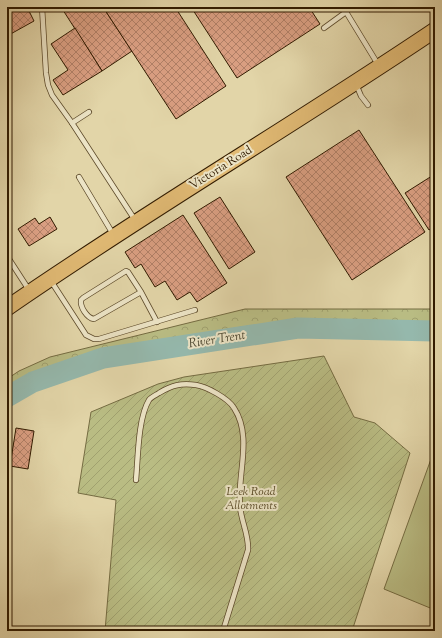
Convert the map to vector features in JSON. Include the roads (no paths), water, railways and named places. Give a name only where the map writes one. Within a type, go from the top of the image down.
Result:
[{"type":"main road","name":"Victoria Road","points":[[7,308],[114,236],[380,67],[435,30]]},
{"type":"lane","points":[[42,7],[48,85],[58,104],[72,123],[136,222]]},
{"type":"lane","points":[[343,7],[380,67]]},
{"type":"lane","points":[[324,28],[346,12]]},
{"type":"lane","points":[[355,83],[361,96],[368,105]]},
{"type":"lane","points":[[72,123],[90,112]]},
{"type":"lane","points":[[79,178],[114,236]]},
{"type":"lane","points":[[7,256],[30,292]]},
{"type":"lane","points":[[142,292],[94,319],[88,316],[80,304],[83,298],[123,271],[128,272],[142,292],[157,322]]},
{"type":"lane","points":[[50,278],[86,335],[90,338],[99,339],[196,310]]},
{"type":"lane","points":[[136,480],[142,417],[150,399],[171,386],[185,383],[200,386],[221,396],[234,407],[240,421],[244,440],[240,506],[248,542],[248,550],[223,631]]},
{"type":"waterway","name":"River Trent","points":[[7,397],[33,382],[103,358],[298,328],[435,331]]},
{"type":"park label","name":"Leek Road Allotments","points":[[251,499]]}]
